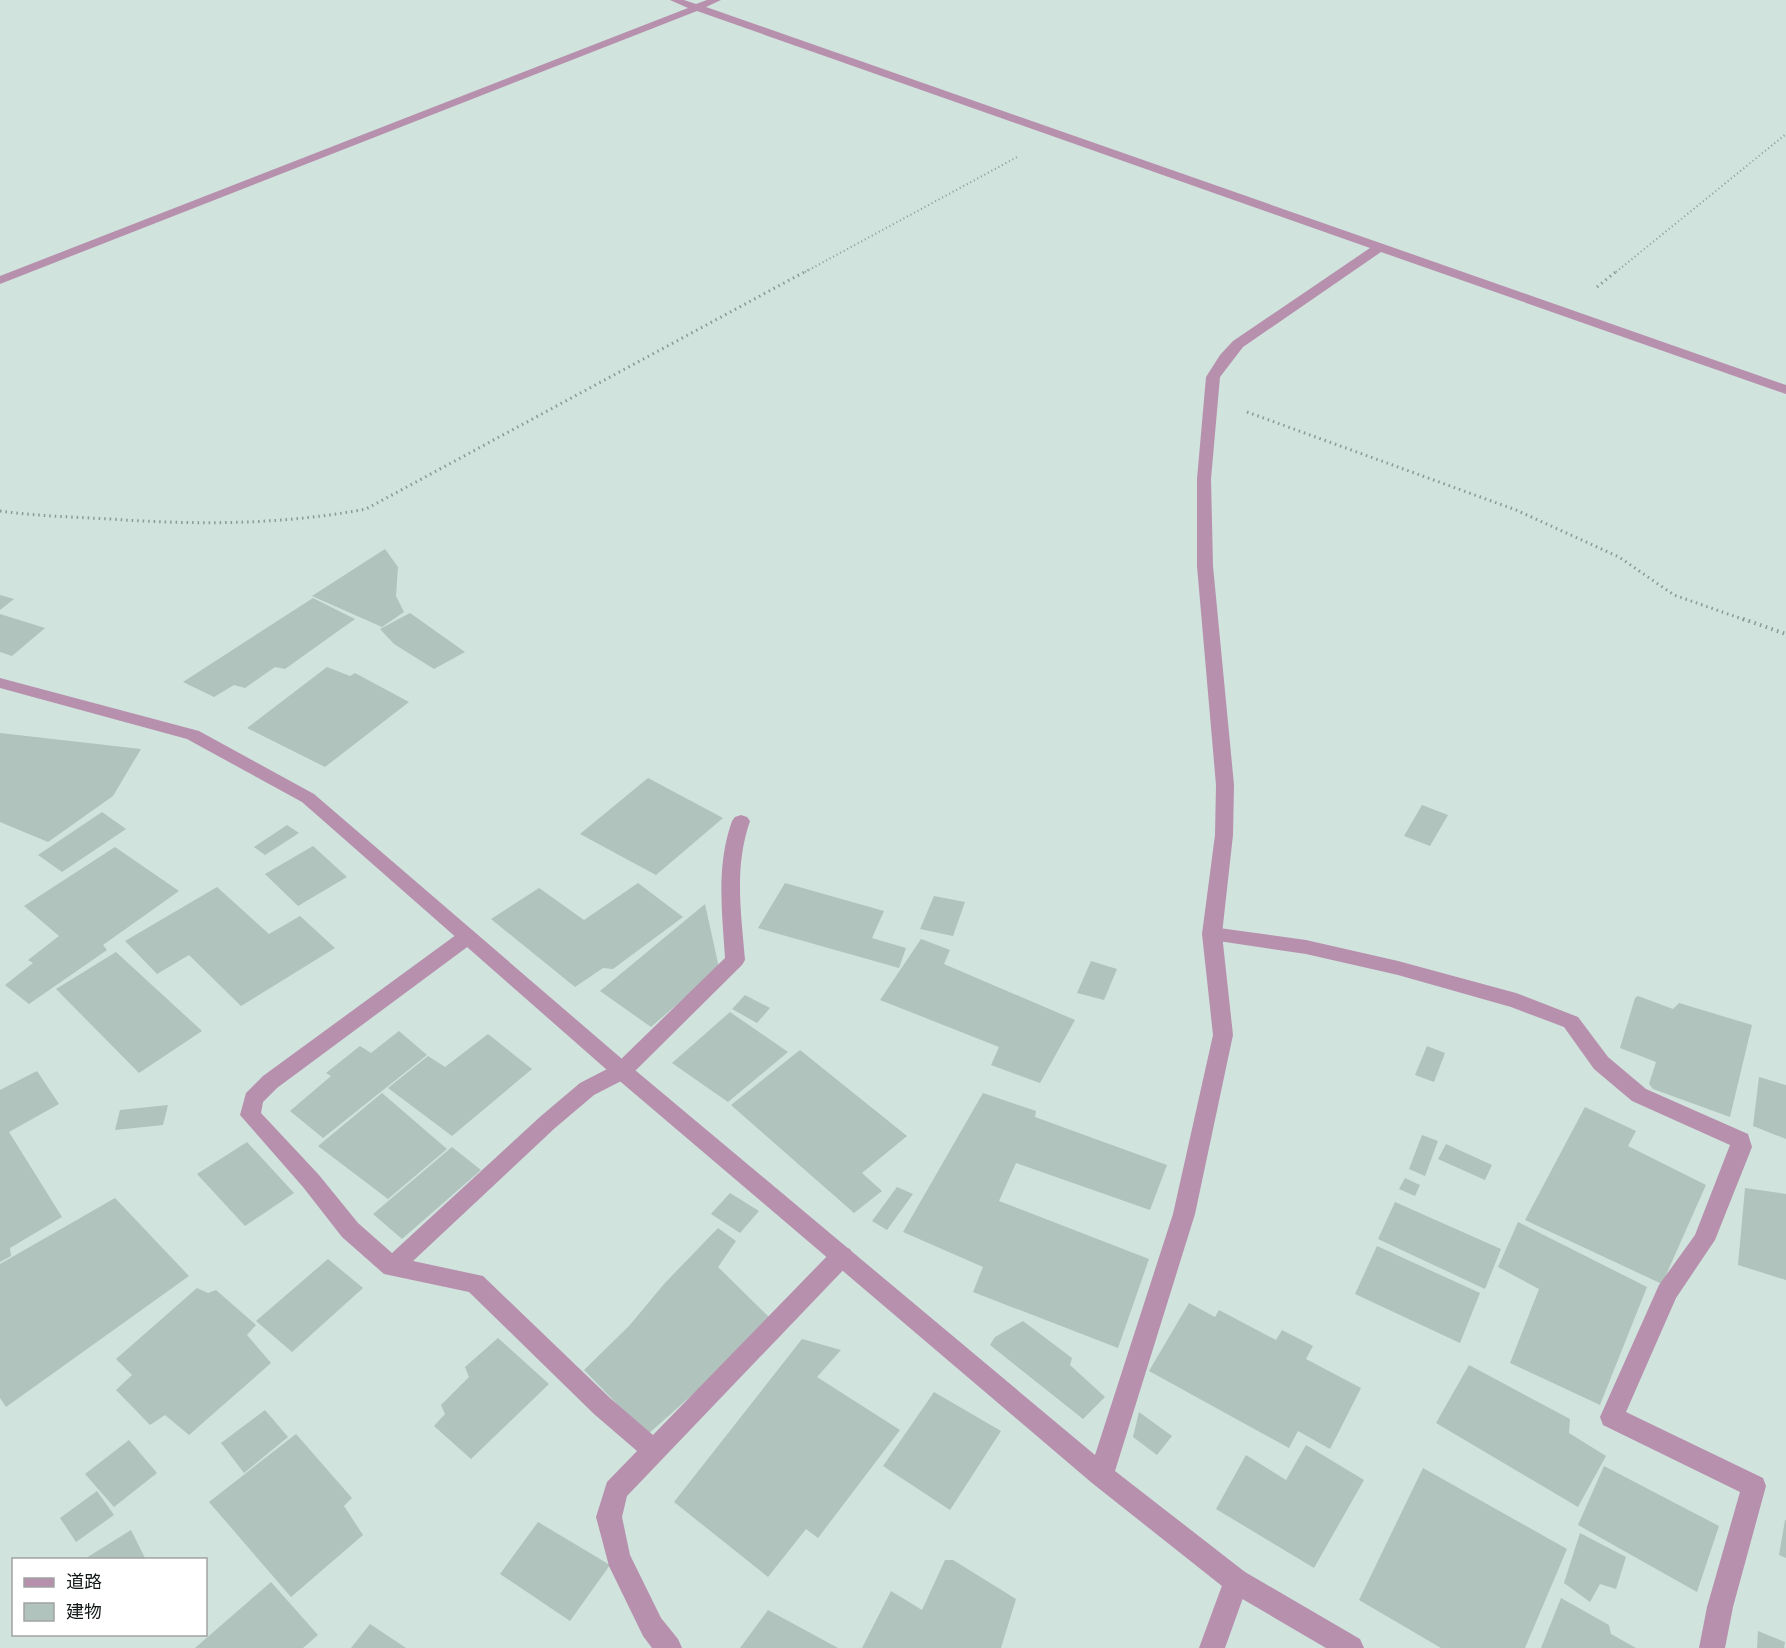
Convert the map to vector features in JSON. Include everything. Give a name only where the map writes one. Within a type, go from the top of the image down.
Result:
[{"type":"street","points":[[675,0],[1786,390]]},
{"type":"street","points":[[0,280],[716,0]]},
{"type":"street","points":[[1101,1475],[1184,1215],[1223,1035],[1212,934],[1224,836],[1225,784],[1205,566],[1204,478],[1214,377],[1225,358],[1238,344],[1378,248]]},
{"type":"street","points":[[0,683],[193,735],[308,798],[622,1071],[1101,1475],[1236,1581],[1351,1648]]},
{"type":"street","points":[[392,1267],[548,1122],[587,1089],[622,1071],[735,960],[729,864],[733,840],[741,821]]},
{"type":"street","points":[[1212,934],[1306,947],[1398,968],[1516,1001],[1571,1022],[1601,1063],[1639,1095],[1740,1140],[1742,1147],[1704,1240],[1667,1292],[1612,1417],[1754,1486],[1720,1607],[1712,1648]]},
{"type":"street","points":[[467,937],[270,1082],[253,1099],[250,1115],[312,1181],[350,1230],[392,1267],[475,1284],[602,1406],[652,1450]]},
{"type":"street","points":[[669,1648],[652,1627],[618,1557],[609,1518],[616,1490],[652,1450],[843,1256]]},
{"type":"street","points":[[1212,1648],[1236,1581]]},
{"type":"path","points":[[1563,313],[1786,134]]},
{"type":"path","points":[[0,511],[30,515],[218,523],[291,522],[332,517],[366,509],[1059,135]]},
{"type":"path","points":[[1212,400],[1516,510],[1619,557],[1674,595],[1786,634]]},
{"type":"building","points":[[385,549],[398,567],[396,596],[404,612],[382,627],[312,596]]},
{"type":"building","points":[[0,595],[14,599],[0,610]]},
{"type":"building","points":[[313,598],[355,619],[285,669],[275,667],[245,688],[234,685],[214,697],[183,682]]},
{"type":"building","points":[[410,613],[465,652],[434,669],[394,644],[380,629]]},
{"type":"building","points":[[0,614],[45,628],[12,656],[0,652]]},
{"type":"building","points":[[327,667],[350,676],[355,673],[409,702],[325,767],[247,728]]},
{"type":"building","points":[[0,733],[141,749],[113,796],[48,842],[0,822]]},
{"type":"building","points":[[648,778],[723,818],[656,875],[580,834]]},
{"type":"building","points":[[1422,805],[1448,815],[1430,846],[1404,836]]},
{"type":"building","points":[[102,812],[126,829],[62,872],[38,855]]},
{"type":"building","points":[[287,825],[299,833],[265,855],[254,847]]},
{"type":"building","points":[[313,846],[347,877],[298,906],[265,874]]},
{"type":"building","points":[[115,847],[179,891],[103,945],[107,950],[29,1004],[5,985],[33,963],[28,960],[59,936],[24,906]]},
{"type":"building","points":[[638,883],[683,917],[613,969],[603,968],[575,987],[491,919],[539,888],[584,920]]},
{"type":"building","points":[[785,883],[884,911],[872,938],[906,948],[899,968],[758,928]]},
{"type":"building","points":[[217,887],[269,934],[300,916],[335,948],[241,1006],[189,955],[157,974],[125,941]]},
{"type":"building","points":[[934,896],[965,902],[953,936],[920,929]]},
{"type":"building","points":[[705,904],[719,968],[651,1027],[600,991]]},
{"type":"building","points":[[921,939],[950,950],[944,964],[1075,1020],[1040,1083],[991,1065],[999,1047],[880,1000]]},
{"type":"building","points":[[116,952],[202,1031],[139,1073],[56,989]]},
{"type":"building","points":[[1091,961],[1117,969],[1104,1000],[1077,993]]},
{"type":"building","points":[[745,995],[770,1008],[757,1023],[732,1009]]},
{"type":"building","points":[[1638,996],[1673,1009],[1679,1003],[1752,1025],[1730,1117],[1653,1089],[1649,1084],[1656,1062],[1620,1048],[1635,998]]},
{"type":"building","points":[[730,1012],[788,1052],[728,1102],[672,1063]]},
{"type":"building","points":[[399,1031],[427,1055],[323,1138],[290,1111],[331,1076],[326,1073],[360,1046],[371,1053]]},
{"type":"building","points":[[488,1034],[532,1069],[452,1136],[388,1088],[428,1056],[445,1067]]},
{"type":"building","points":[[1427,1046],[1445,1053],[1434,1082],[1415,1075]]},
{"type":"building","points":[[800,1050],[907,1136],[862,1173],[882,1191],[854,1213],[731,1105]]},
{"type":"building","points":[[37,1071],[59,1104],[9,1132],[62,1217],[10,1248],[11,1256],[0,1262],[0,1090]]},
{"type":"building","points":[[1759,1077],[1786,1085],[1786,1139],[1753,1126]]},
{"type":"building","points":[[382,1093],[447,1149],[388,1199],[318,1146]]},
{"type":"building","points":[[983,1093],[1036,1111],[1035,1117],[1167,1165],[1150,1210],[1016,1163],[999,1201],[1149,1259],[1118,1348],[973,1292],[983,1267],[903,1232]]},
{"type":"building","points":[[168,1105],[163,1125],[115,1130],[120,1110]]},
{"type":"building","points":[[1585,1107],[1636,1131],[1628,1146],[1706,1185],[1662,1284],[1525,1220]]},
{"type":"building","points":[[1422,1135],[1438,1141],[1425,1176],[1409,1169]]},
{"type":"building","points":[[247,1142],[294,1193],[245,1226],[197,1174]]},
{"type":"building","points":[[1446,1144],[1492,1165],[1485,1180],[1438,1159]]},
{"type":"building","points":[[452,1147],[481,1170],[402,1239],[373,1214]]},
{"type":"building","points":[[1405,1178],[1420,1185],[1415,1196],[1399,1189]]},
{"type":"building","points":[[897,1187],[913,1194],[887,1230],[872,1221]]},
{"type":"building","points":[[1745,1188],[1786,1194],[1786,1280],[1738,1265]]},
{"type":"building","points":[[730,1193],[759,1211],[740,1233],[711,1214]]},
{"type":"building","points":[[115,1198],[189,1276],[6,1407],[0,1398],[0,1264]]},
{"type":"building","points":[[1395,1202],[1501,1249],[1485,1289],[1378,1239]]},
{"type":"building","points":[[1518,1222],[1647,1287],[1600,1405],[1510,1363],[1539,1289],[1498,1267]]},
{"type":"building","points":[[718,1228],[736,1241],[718,1267],[774,1322],[647,1435],[584,1370],[629,1326],[664,1284]]},
{"type":"building","points":[[1377,1246],[1480,1293],[1460,1343],[1355,1294]]},
{"type":"building","points":[[328,1259],[363,1288],[292,1352],[256,1321]]},
{"type":"building","points":[[197,1288],[208,1293],[216,1290],[256,1325],[247,1335],[271,1363],[189,1435],[165,1415],[150,1425],[116,1390],[132,1375],[116,1359]]},
{"type":"building","points":[[1189,1303],[1215,1317],[1219,1310],[1276,1340],[1282,1330],[1313,1346],[1306,1359],[1361,1388],[1330,1449],[1298,1431],[1289,1448],[1149,1371]]},
{"type":"building","points":[[1023,1321],[1072,1358],[1070,1365],[1105,1397],[1083,1419],[990,1345],[995,1337]]},
{"type":"building","points":[[498,1338],[549,1384],[471,1459],[434,1426],[445,1414],[441,1405],[469,1377],[465,1367]]},
{"type":"building","points":[[802,1339],[841,1350],[817,1377],[900,1430],[818,1538],[806,1529],[768,1577],[674,1502]]},
{"type":"building","points":[[1469,1365],[1570,1419],[1569,1433],[1606,1456],[1578,1507],[1436,1423]]},
{"type":"building","points":[[934,1392],[1001,1431],[950,1510],[883,1466]]},
{"type":"building","points":[[265,1410],[288,1437],[244,1473],[221,1443]]},
{"type":"building","points":[[1139,1412],[1172,1436],[1157,1455],[1133,1437]]},
{"type":"building","points":[[296,1434],[352,1498],[344,1506],[363,1535],[291,1597],[209,1502]]},
{"type":"building","points":[[129,1440],[157,1473],[114,1507],[85,1474]]},
{"type":"building","points":[[1306,1445],[1364,1480],[1314,1568],[1216,1509],[1246,1455],[1286,1480]]},
{"type":"building","points":[[1604,1466],[1719,1526],[1697,1592],[1578,1525]]},
{"type":"building","points":[[1423,1468],[1567,1549],[1525,1648],[1441,1648],[1359,1600]]},
{"type":"building","points":[[97,1491],[114,1515],[76,1542],[60,1518]]},
{"type":"building","points":[[1786,1520],[1786,1558],[1779,1555]]},
{"type":"building","points":[[538,1522],[610,1565],[570,1621],[500,1574]]},
{"type":"building","points":[[131,1530],[145,1558],[86,1558]]},
{"type":"building","points":[[1580,1533],[1626,1557],[1616,1589],[1600,1584],[1590,1602],[1564,1583]]},
{"type":"building","points":[[945,1560],[953,1560],[1016,1599],[1001,1648],[862,1648],[891,1591],[922,1610]]},
{"type":"building","points":[[271,1582],[318,1635],[303,1648],[195,1648]]},
{"type":"building","points":[[1561,1598],[1609,1625],[1611,1634],[1636,1648],[1541,1648]]},
{"type":"building","points":[[768,1610],[838,1648],[740,1648]]},
{"type":"building","points":[[370,1624],[406,1648],[351,1648]]},
{"type":"building","points":[[1758,1631],[1785,1642],[1784,1648],[1757,1648]]}]
